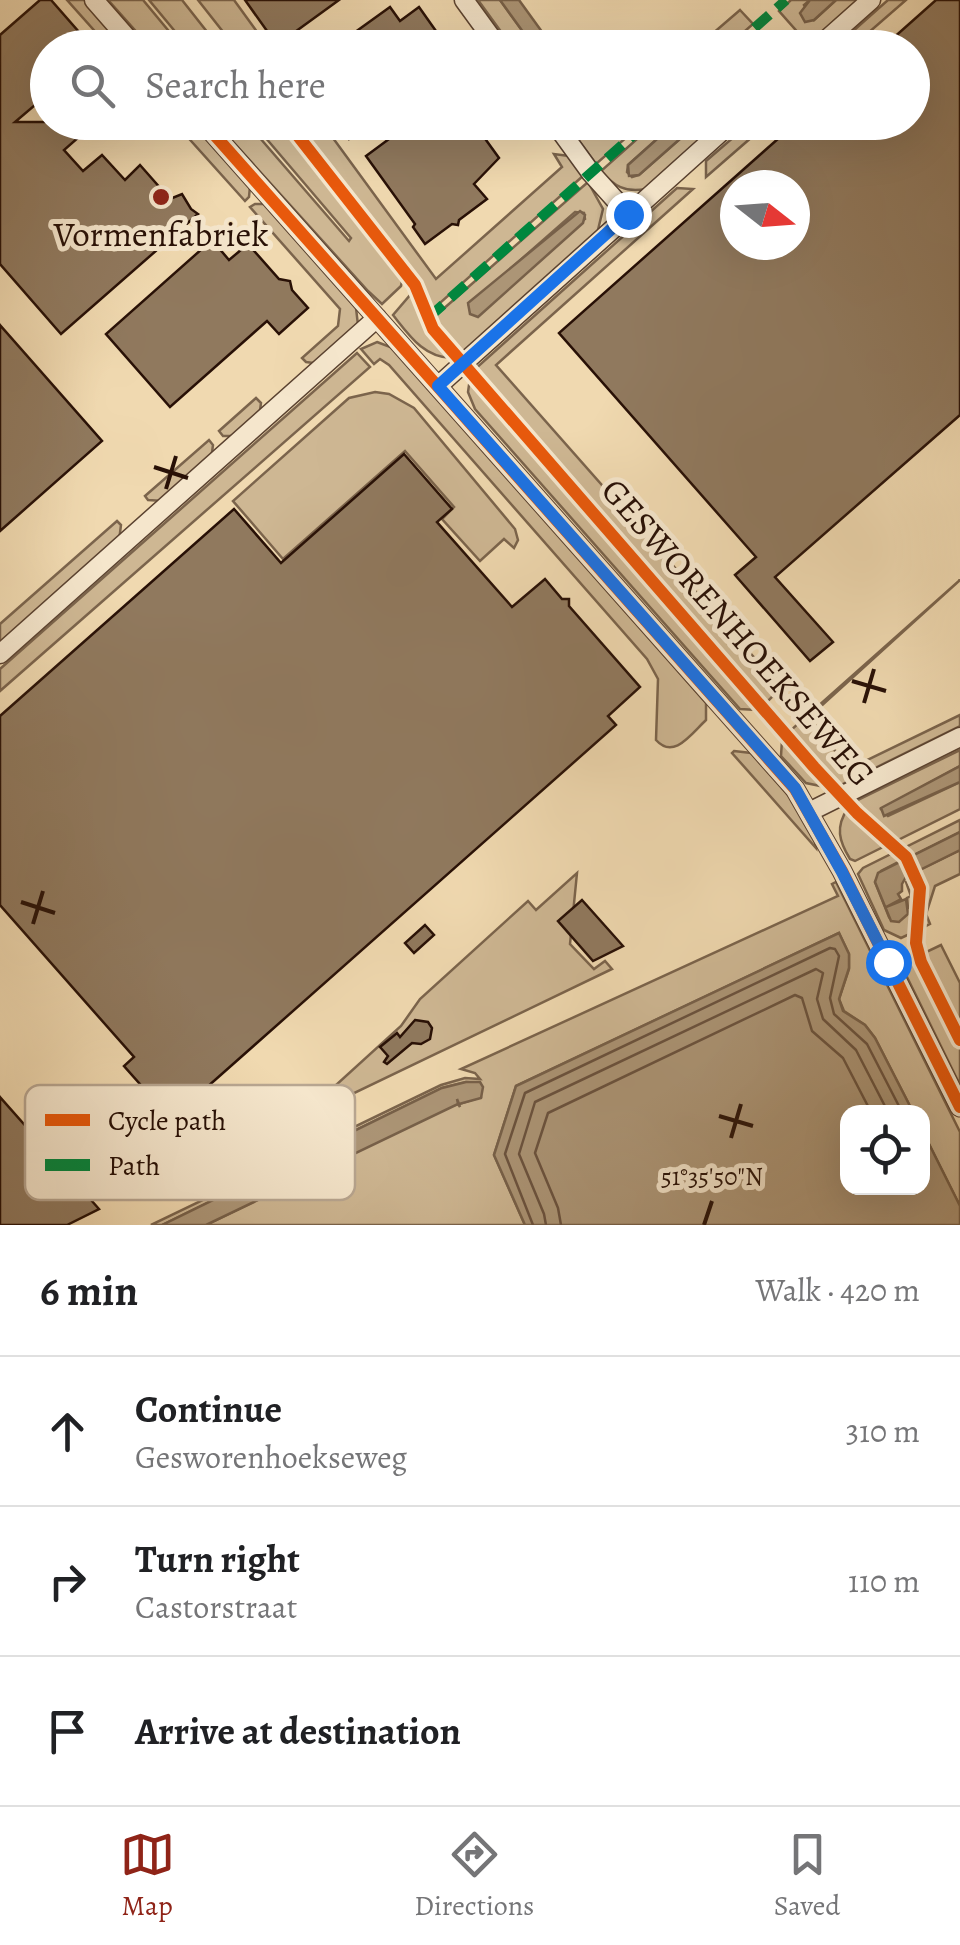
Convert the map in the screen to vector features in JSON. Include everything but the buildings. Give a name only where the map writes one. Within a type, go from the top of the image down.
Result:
[{"type":"street","points":[[94,0],[120,30]]},
{"type":"street","points":[[464,0],[486,30]]},
{"type":"street","points":[[837,30],[871,0]]},
{"type":"street","name":"GESWORENHOEKSEWEG","points":[[219,140],[795,788],[960,1107]]},
{"type":"street","points":[[567,140],[628,214]]},
{"type":"street","points":[[438,386],[712,140]]},
{"type":"street","points":[[0,654],[377,318]]},
{"type":"street","points":[[809,812],[960,738]]},
{"type":"shaded area","points":[[67,0],[86,0],[113,30],[94,30]]},
{"type":"shaded area","points":[[108,0],[143,0],[168,30],[135,30]]},
{"type":"shaded area","points":[[149,0],[182,0],[206,30],[174,30]]},
{"type":"shaded area","points":[[198,0],[234,0],[256,30],[222,30]]},
{"type":"shaded area","points":[[478,0],[500,0],[522,30],[500,30]]},
{"type":"shaded area","points":[[791,0],[810,0],[804,5],[814,20],[836,0],[862,0],[828,30],[796,30],[779,11]]},
{"type":"shaded area","points":[[888,0],[906,0],[872,30],[854,30]]},
{"type":"shaded area","points":[[740,10],[753,24],[746,30],[717,30]]},
{"type":"shaded area","points":[[190,140],[209,140],[250,186],[245,201]]},
{"type":"shaded area","points":[[231,140],[262,140],[349,241],[351,238],[267,140],[291,140],[402,281],[382,304]]},
{"type":"shaded area","points":[[307,140],[334,140],[436,279],[562,167],[554,154],[569,156],[584,175],[431,311],[418,280]]},
{"type":"shaded area","points":[[578,140],[624,140],[596,164]]},
{"type":"shaded area","points":[[636,140],[656,140],[628,165],[627,172],[632,177],[679,140],[704,140],[646,189],[626,189],[601,171]]},
{"type":"shaded area","points":[[730,140],[748,140],[706,177],[706,161]]},
{"type":"shaded area","points":[[588,182],[603,209],[597,234],[461,355],[433,318]],"holes":[[[575,212],[584,213],[585,219],[468,306]]]},
{"type":"shaded area","points":[[677,188],[693,189],[496,365],[781,688],[767,702],[474,370]]},
{"type":"shaded area","points":[[266,204],[356,308],[358,325],[321,364],[302,358],[338,326],[340,309],[250,207]]},
{"type":"shaded area","points":[[411,294],[428,330],[452,358],[425,350],[393,315]]},
{"type":"shaded area","points":[[377,342],[393,348],[706,703],[706,720],[682,743],[669,747],[656,740],[658,679],[647,659],[389,365],[380,359],[374,364],[361,349]]},
{"type":"shaded area","points":[[357,353],[370,367],[0,691],[0,669]]},
{"type":"shaded area","points":[[470,378],[760,707],[757,710],[740,709],[475,409],[468,392]]},
{"type":"shaded area","points":[[375,392],[389,394],[414,408],[515,529],[518,540],[514,548],[504,539],[480,561],[442,519],[454,507],[405,451],[283,559],[233,501],[349,398]]},
{"type":"shaded area","points":[[256,398],[261,403],[259,418],[238,436],[223,436],[219,431]]},
{"type":"shaded area","points":[[209,440],[213,445],[211,460],[164,501],[148,500],[145,496]]},
{"type":"shaded area","points":[[117,521],[121,525],[119,541],[0,647],[0,624]]},
{"type":"shaded area","points":[[960,580],[809,717],[851,771],[860,776],[839,786],[791,730]]},
{"type":"shaded area","points":[[960,715],[960,726],[869,771],[865,761]]},
{"type":"shaded area","points":[[785,736],[830,788],[806,783],[781,756]]},
{"type":"shaded area","points":[[960,750],[960,766],[881,809],[888,816],[960,782],[960,809],[898,840],[854,802]]},
{"type":"shaded area","points":[[732,753],[751,753],[780,785],[808,823],[816,848]]},
{"type":"shaded area","points":[[848,808],[889,844],[855,861],[850,859],[840,834]]},
{"type":"shaded area","points":[[960,820],[960,832],[912,856],[906,847]]},
{"type":"shaded area","points":[[960,850],[960,874],[935,886],[926,914],[930,924],[922,928],[927,892],[919,870]]},
{"type":"shaded area","points":[[897,851],[904,859],[881,871],[875,882],[889,917],[908,908],[907,898],[911,896],[906,882],[913,879],[918,894],[914,932],[901,938],[884,930],[858,874]]},
{"type":"shaded area","points":[[577,873],[570,944],[594,969],[605,961],[612,969],[355,1093],[355,1085],[336,1085],[401,1026],[420,999],[528,901],[536,910]]},
{"type":"shaded area","points":[[836,882],[960,1132],[960,1206],[930,1146],[930,1105],[909,1105],[875,1038],[865,1025],[844,1011],[839,999],[849,969],[849,954],[839,933],[516,1086],[494,1155],[525,1225],[206,1225],[257,1200],[355,1200],[355,1152],[448,1107],[460,1107],[459,1104],[481,1097],[480,1083],[442,1088],[355,1131],[355,1127],[441,1085],[465,1078],[480,1079],[461,1069],[838,896],[832,884]]},
{"type":"shaded area","points":[[941,945],[960,983],[960,1025],[924,953]]},
{"type":"shaded area","points":[[917,957],[960,1045],[960,1085],[906,975],[911,960]]},
{"type":"shaded area","points":[[203,1200],[213,1200],[162,1225],[151,1225]]},
{"type":"water","points":[[500,0],[519,0],[541,30],[522,30]]},
{"type":"water","points":[[810,0],[836,0],[814,20],[805,22],[800,13]]},
{"type":"water","points":[[656,140],[679,140],[639,175],[629,176],[628,165]]},
{"type":"water","points":[[580,211],[585,215],[583,223],[478,317],[470,314],[468,303]]},
{"type":"water","points":[[960,766],[960,782],[884,816],[881,808]]},
{"type":"water","points":[[960,832],[960,850],[906,877],[898,894],[901,899],[886,907],[906,899],[908,914],[899,922],[891,921],[875,882],[878,873]]},
{"type":"water","points":[[839,933],[849,954],[849,968],[839,999],[843,1011],[865,1025],[875,1038],[909,1105],[840,1105],[840,1195],[930,1195],[930,1146],[960,1206],[960,1225],[525,1225],[494,1155],[516,1086]]},
{"type":"water","points":[[466,1082],[480,1082],[483,1087],[481,1098],[459,1104],[457,1099],[458,1104],[355,1153],[355,1131],[442,1088]]},
{"type":"water","points":[[213,1200],[258,1200],[206,1225],[162,1225]]},
{"type":"marked path","points":[[752,30],[786,0]]},
{"type":"marked path","points":[[428,318],[628,140]]},
{"type":"cycle path","points":[[219,140],[795,789],[842,871],[960,1107]]},
{"type":"cycle path","points":[[301,140],[415,285],[433,329],[814,767],[906,857],[920,888],[916,943],[921,962],[960,1040]]},
{"type":"place","name":"Vormenfabriek","points":[[161,197]]},
{"type":"route","points":[[628,214],[438,386],[795,788],[888,962]]}]
